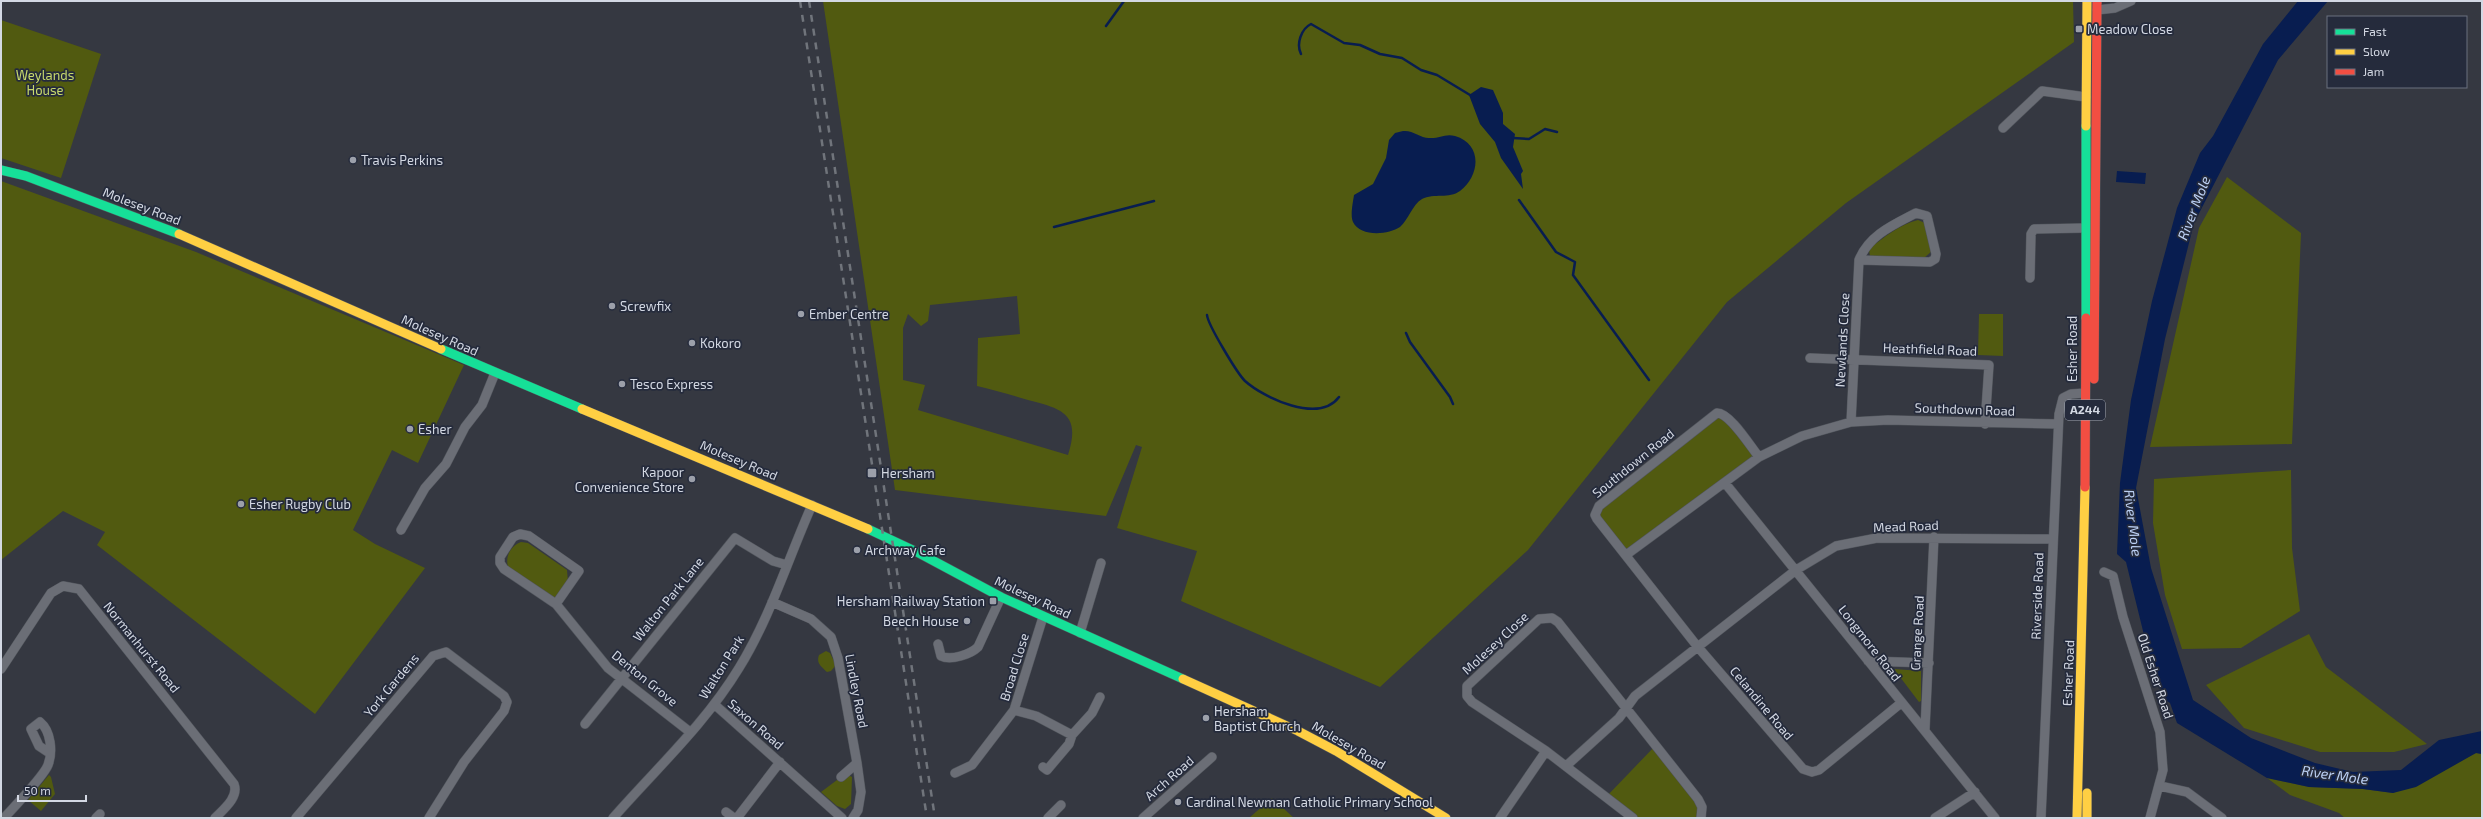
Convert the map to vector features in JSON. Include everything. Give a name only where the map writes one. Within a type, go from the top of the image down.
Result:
[{"type":"main road","name":"Esher Road","points":[[2077,818],[2084,554],[2087,1]]},
{"type":"main road","name":"Esher Road","points":[[2087,818],[2093,555],[2097,6]]},
{"type":"main road","name":"Molesey Road","points":[[1,170],[26,176],[199,242],[495,373],[812,505],[917,552],[1001,597],[1298,731],[1336,751],[1446,818]]},
{"type":"street","points":[[2097,6],[2115,8],[2131,1]]},
{"type":"street","points":[[2003,128],[2042,91],[2086,97]]},
{"type":"street","name":"Newlands Close","points":[[1851,422],[1859,260],[1864,247],[1881,232],[1916,213],[1927,216],[1936,254],[1935,259],[1930,262],[1859,260]]},
{"type":"street","points":[[2030,278],[2031,234],[2034,229],[2086,228]]},
{"type":"street","name":"Heathfield Road","points":[[1810,358],[1989,365],[1985,424]]},
{"type":"street","points":[[401,530],[425,488],[446,464],[465,427],[482,405],[495,373]]},
{"type":"street","name":"Riverside Road","points":[[2041,818],[2058,424],[2060,406],[2063,398],[2071,394],[2084,393]]},
{"type":"street","name":"Southdown Road","points":[[1759,457],[1729,418],[1721,413],[1712,415],[1596,510],[1597,520],[1626,555],[1759,457],[1802,436],[1851,422],[1888,420],[1985,424],[2058,424]]},
{"type":"street","name":"Longmore Road","points":[[1725,483],[1901,703],[1925,729],[1995,818]]},
{"type":"street","name":"Walton Park","points":[[612,818],[714,704],[739,668],[772,602],[812,505]]},
{"type":"street","name":"Denton Grove","points":[[556,604],[579,571],[529,536],[520,534],[513,537],[500,557],[500,563],[504,569],[556,604],[608,668],[690,732]]},
{"type":"street","name":"Mead Road","points":[[1626,708],[1635,696],[1697,646],[1796,570],[1836,546],[1877,538],[1934,537],[2052,539]]},
{"type":"street","name":"Grange Road","points":[[1925,729],[1934,537]]},
{"type":"street","name":"Walton Park Lane","points":[[585,724],[620,678],[735,538],[773,561],[787,566]]},
{"type":"street","name":"Celandine Road","points":[[1626,555],[1697,646],[1798,766],[1812,772],[1819,770],[1901,703]]},
{"type":"street","points":[[1080,633],[1101,563]]},
{"type":"street","name":"Old Esher Road","points":[[2104,572],[2113,576],[2123,617],[2158,719],[2164,762],[2160,786],[2150,818]]},
{"type":"street","name":"Normanhurst Road","points":[[1,669],[51,593],[63,586],[79,589],[228,774],[236,789],[235,795],[215,818]]},
{"type":"street","points":[[938,644],[941,656],[945,658],[972,652],[978,647],[1001,597]]},
{"type":"street","name":"Lindley Road","points":[[772,602],[810,618],[831,637],[838,658],[861,792],[858,810],[853,818]]},
{"type":"street","name":"Broad Close","points":[[955,772],[972,765],[1014,710],[1044,617]]},
{"type":"street","name":"Molesey Close","points":[[1633,818],[1546,751],[1472,702],[1466,691],[1467,686],[1475,678],[1540,619],[1552,618],[1558,622],[1698,799],[1702,807],[1701,818]]},
{"type":"street","name":"York Gardens","points":[[296,818],[433,656],[446,652],[504,696],[507,702],[507,707],[464,762],[429,818]]},
{"type":"street","points":[[1868,661],[1929,664]]},
{"type":"street","points":[[1043,767],[1047,770],[1068,744],[1072,735],[1092,713],[1100,697]]},
{"type":"street","name":"Saxon Road","points":[[714,704],[842,818]]},
{"type":"street","points":[[1566,766],[1619,718],[1626,708]]},
{"type":"street","points":[[1014,710],[1036,716],[1072,735]]},
{"type":"street","points":[[1500,818],[1546,751]]},
{"type":"street","points":[[4,818],[48,765],[48,752]]},
{"type":"street","name":"Arch Road","points":[[1143,818],[1212,757]]},
{"type":"street","name":"Saxon Road","points":[[736,818],[780,762]]},
{"type":"street","points":[[841,777],[857,763]]},
{"type":"street","points":[[2160,786],[2188,792],[2222,818]]},
{"type":"street","points":[[1935,818],[1975,792]]},
{"type":"street","points":[[1048,818],[1061,805]]},
{"type":"street","points":[[726,812],[736,818]]},
{"type":"green space","points":[[823,1],[2073,1],[2074,42],[1846,203],[1727,302],[1528,550],[1380,687],[1181,601],[1197,551],[1117,528],[1142,447],[1136,445],[1106,516],[895,490]],"holes":[[[1017,296],[1020,334],[978,338],[977,386],[1051,407],[1066,416],[1070,422],[1072,430],[1068,455],[918,410],[925,385],[903,380],[903,328],[908,314],[921,326],[928,321],[930,305]]]},
{"type":"green space","name":"Weylands House","points":[[1,20],[101,54],[61,178],[1,158]]},
{"type":"green space","points":[[2227,177],[2301,233],[2292,444],[2150,447],[2199,228]]},
{"type":"green space","name":"Esher Rugby Club","points":[[1,181],[196,252],[464,365],[418,463],[392,450],[353,530],[375,544],[425,568],[315,714],[97,545],[105,532],[63,511],[1,560]]},
{"type":"green space","points":[[1918,220],[1925,223],[1932,251],[1924,258],[1870,257],[1869,249],[1880,240],[1898,228]]},
{"type":"green space","points":[[1979,314],[2003,314],[2003,356],[1978,355]]},
{"type":"green space","points":[[1721,413],[1759,457],[1626,555],[1596,510]]},
{"type":"green space","points":[[2291,470],[2292,548],[2300,611],[2241,648],[2182,649],[2165,595],[2153,523],[2154,479]]},
{"type":"green space","points":[[521,542],[528,543],[567,570],[568,582],[555,598],[509,569],[507,561],[509,553],[514,546]]},
{"type":"green space","points":[[2309,634],[2326,667],[2427,744],[2394,752],[2320,752],[2244,728],[2206,685]]},
{"type":"green space","points":[[826,651],[830,653],[836,665],[831,671],[827,672],[818,660],[819,655]]},
{"type":"green space","points":[[1894,669],[1921,671],[1921,701],[1919,702]]},
{"type":"green space","points":[[1656,745],[1693,792],[1701,818],[1633,818],[1606,797]]},
{"type":"green space","points":[[2476,753],[2482,754],[2482,818],[2345,818],[2339,813],[2290,795],[2267,778],[2309,787],[2363,789],[2393,793]]},
{"type":"green space","points":[[49,775],[51,777],[55,794],[41,811],[28,800]]},
{"type":"green space","points":[[848,775],[852,777],[851,804],[845,809],[837,806],[821,792],[841,777]]},
{"type":"green space","points":[[1272,798],[1294,818],[1249,818]]},
{"type":"water","name":"River Mole","points":[[2298,1],[2328,1],[2278,60],[2194,223],[2165,339],[2136,488],[2151,568],[2193,700],[2251,738],[2315,763],[2353,772],[2401,770],[2439,740],[2482,731],[2482,754],[2476,753],[2416,787],[2393,793],[2363,789],[2309,787],[2267,778],[2177,723],[2170,703],[2164,699],[2145,639],[2126,562],[2117,554],[2120,483],[2131,400],[2152,301],[2177,208],[2200,153],[2213,136],[2263,44]]},
{"type":"water","points":[[1481,87],[1493,90],[1503,113],[1503,124],[1515,134],[1513,147],[1523,171],[1521,174],[1523,189],[1501,158],[1495,142],[1480,124],[1469,95]]},
{"type":"water","points":[[1403,131],[1426,138],[1451,135],[1464,140],[1474,153],[1476,161],[1472,177],[1467,185],[1456,193],[1451,195],[1431,196],[1422,199],[1403,224],[1395,230],[1375,233],[1362,230],[1357,227],[1352,219],[1354,195],[1373,184],[1386,158],[1389,140],[1395,133]]},
{"type":"water","points":[[2117,171],[2146,173],[2145,184],[2116,182]]},
{"type":"waterway","points":[[1106,26],[1124,1]]},
{"type":"waterway","points":[[1301,54],[1299,46],[1300,37],[1307,26],[1311,24],[1344,43],[1360,45],[1380,54],[1402,58],[1421,70],[1437,75],[1470,95]]},
{"type":"waterway","points":[[1513,138],[1529,139],[1545,129],[1557,132]]},
{"type":"waterway","points":[[1519,200],[1556,252],[1575,262],[1573,275],[1649,380]]},
{"type":"waterway","points":[[1054,227],[1154,201]]},
{"type":"waterway","points":[[1207,315],[1217,338],[1230,359],[1245,381],[1254,388],[1278,401],[1292,406],[1305,408],[1319,408],[1330,405],[1339,397]]},
{"type":"waterway","points":[[1406,333],[1410,342],[1450,397],[1453,404]]},
{"type":"railway","points":[[800,1],[927,818]]},
{"type":"railway","points":[[809,1],[935,818]]},
{"type":"traffic: fast","points":[[2086,126],[2086,318]]},
{"type":"traffic: fast","points":[[1,170],[26,176],[179,234]]},
{"type":"traffic: fast","points":[[441,349],[582,409]]},
{"type":"traffic: fast","points":[[868,529],[917,552],[1001,597],[1183,679]]},
{"type":"traffic: slow","points":[[2086,126],[2087,1]]},
{"type":"traffic: slow","points":[[179,234],[441,349]]},
{"type":"traffic: slow","points":[[582,409],[868,529]]},
{"type":"traffic: slow","points":[[2077,818],[2085,487]]},
{"type":"traffic: slow","points":[[1183,679],[1298,731],[1336,751],[1446,818]]},
{"type":"traffic: slow","points":[[2087,793],[2087,818]]},
{"type":"traffic: jam","points":[[2094,379],[2097,1]]},
{"type":"traffic: jam","points":[[2085,487],[2086,318]]},
{"type":"place","name":"Meadow Close","points":[[2079,29]]},
{"type":"place","name":"Travis Perkins","points":[[353,160]]},
{"type":"place","name":"Screwfix","points":[[612,306]]},
{"type":"place","name":"Ember Centre","points":[[801,314]]},
{"type":"place","name":"Kokoro","points":[[692,343]]},
{"type":"place","name":"Tesco Express","points":[[622,384]]},
{"type":"place","name":"Esher","points":[[410,429]]},
{"type":"place","name":"Hersham","points":[[872,473]]},
{"type":"place","name":"Kapoor Convenience Store","points":[[692,479]]},
{"type":"place","name":"Esher Rugby Club","points":[[241,504]]},
{"type":"place","name":"Archway Cafe","points":[[857,550]]},
{"type":"place","name":"Hersham Railway Station","points":[[993,601]]},
{"type":"place","name":"Beech House","points":[[967,621]]},
{"type":"place","name":"Hersham Baptist Church","points":[[1206,718]]},
{"type":"place","name":"Cardinal Newman Catholic Primary School","points":[[1178,802]]}]
